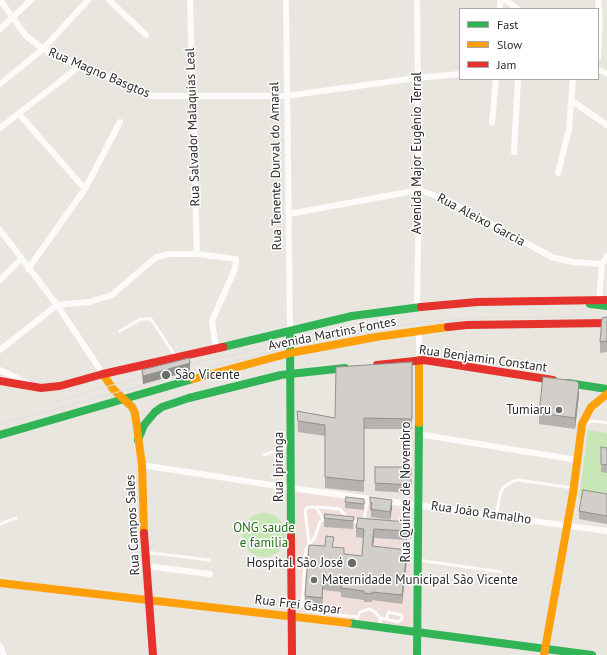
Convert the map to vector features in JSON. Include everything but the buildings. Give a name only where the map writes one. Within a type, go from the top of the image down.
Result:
[{"type":"street","name":"Rua Magno Basgtos","points":[[0,0],[12,19],[26,36],[43,49],[152,96],[286,96],[416,78],[459,74]]},
{"type":"street","points":[[0,29],[31,0]]},
{"type":"street","points":[[0,84],[43,49],[88,0]]},
{"type":"street","points":[[109,0],[146,35]]},
{"type":"street","name":"Rua Salvador Malaquias Leal","points":[[190,0],[197,254]]},
{"type":"street","name":"Rua Tenente Durval do Amaral","points":[[286,0],[290,331]]},
{"type":"street","name":"Avenida Major Eugênio Terral","points":[[417,0],[416,78],[419,190],[417,307]]},
{"type":"street","points":[[505,0],[517,8]]},
{"type":"street","points":[[599,9],[599,38]]},
{"type":"street","points":[[0,128],[80,66]]},
{"type":"street","points":[[492,123],[496,80]]},
{"type":"street","points":[[514,152],[518,80]]},
{"type":"street","points":[[558,173],[569,129],[573,80]]},
{"type":"street","points":[[572,101],[607,125]]},
{"type":"street","points":[[20,114],[85,189]]},
{"type":"street","points":[[28,269],[85,189],[120,122]]},
{"type":"street","name":"Rua Aleixo Garcia","points":[[289,214],[419,190],[445,199],[552,257],[572,262],[602,264]]},
{"type":"street","points":[[0,230],[28,269],[57,305],[103,374]]},
{"type":"street","points":[[0,350],[57,305],[89,302],[112,295],[161,254],[197,254],[236,259],[235,269],[212,321],[216,349]]},
{"type":"street","points":[[603,300],[602,264],[607,256]]},
{"type":"street","points":[[0,280],[21,259]]},
{"type":"street","name":"Avenida Martins Fontes","points":[[0,381],[36,387],[60,386],[103,374],[216,349],[352,316],[417,307],[476,302],[603,300]]},
{"type":"street","name":"Avenida Martins Fontes","points":[[568,301],[607,306]]},
{"type":"street","name":"Avenida Martins Fontes","points":[[0,435],[290,353],[419,330],[482,324],[607,323]]},
{"type":"street","name":"Rua Quinze de Novembro","points":[[417,655],[419,330]]},
{"type":"street","points":[[290,331],[290,374]]},
{"type":"street","name":"Rua Benjamin Constant","points":[[366,366],[419,360],[607,389]]},
{"type":"street","points":[[138,440],[148,418],[162,407],[210,391],[290,374],[350,368]]},
{"type":"street","points":[[0,370],[36,387]]},
{"type":"street","name":"Rua Campos Sales","points":[[103,374],[132,407],[135,413],[142,465],[145,552],[153,655]]},
{"type":"street","name":"Rua Ipiranga","points":[[290,374],[292,655]]},
{"type":"street","points":[[545,652],[567,525],[582,424],[591,408],[607,394]]},
{"type":"street","points":[[418,434],[577,460]]},
{"type":"street","name":"Rua João Ramalho","points":[[142,465],[291,488],[418,504],[607,531]]},
{"type":"street","points":[[146,566],[210,574]]},
{"type":"street","name":"Rua Frei Gaspar","points":[[0,583],[292,617],[380,622],[417,631],[545,652],[592,655]]},
{"type":"street","points":[[0,646],[4,655]]},
{"type":"lane","points":[[120,331],[141,319],[151,319],[177,358]]},
{"type":"lane","points":[[582,424],[594,421],[607,423],[607,418]]},
{"type":"lane","points":[[264,455],[291,446]]},
{"type":"lane","points":[[496,516],[501,491],[513,481],[518,480],[573,488]]},
{"type":"lane","points":[[344,521],[357,522],[364,519],[368,498]]},
{"type":"lane","points":[[309,544],[305,510],[308,507],[340,509],[350,522]]},
{"type":"lane","points":[[316,507],[323,519]]},
{"type":"lane","points":[[0,524],[16,518]]},
{"type":"lane","points":[[323,519],[332,520]]},
{"type":"lane","points":[[323,519],[315,537],[306,549],[302,606],[304,609],[356,620],[365,609],[370,609],[380,622],[386,620],[400,621],[402,615],[389,612],[386,620]]},
{"type":"lane","points":[[145,552],[209,560]]},
{"type":"lane","points":[[417,560],[501,572]]},
{"type":"shaded area","name":"Hospital São José","points":[[293,491],[410,510],[411,627],[294,615]]},
{"type":"green space","points":[[588,430],[607,433],[607,502],[579,498]]},
{"type":"green space","name":"ONG saude e familia","points":[[264,513],[276,517],[282,523],[286,535],[282,547],[276,553],[264,557],[252,553],[246,547],[242,535],[246,523],[252,517]]},
{"type":"tram line","points":[[0,424],[290,347],[374,330],[421,322],[492,317],[607,317]]},
{"type":"tram line","points":[[180,366],[264,348]]},
{"type":"tram line","points":[[45,405],[153,373]]},
{"type":"traffic: fast","points":[[590,304],[607,306]]},
{"type":"traffic: fast","points":[[223,347],[352,316],[421,307]]},
{"type":"traffic: fast","points":[[290,331],[291,537]]},
{"type":"traffic: fast","points":[[138,440],[144,425],[155,412],[162,407],[189,398],[281,375],[345,368]]},
{"type":"traffic: fast","points":[[0,435],[193,379]]},
{"type":"traffic: fast","points":[[568,383],[607,389]]},
{"type":"traffic: fast","points":[[417,655],[419,423]]},
{"type":"traffic: fast","points":[[348,623],[592,655]]},
{"type":"traffic: slow","points":[[193,379],[290,353],[376,337],[448,327]]},
{"type":"traffic: slow","points":[[419,360],[419,423]]},
{"type":"traffic: slow","points":[[103,374],[113,389],[132,407],[135,413],[142,465],[144,533]]},
{"type":"traffic: slow","points":[[544,655],[573,493],[582,424],[591,407],[607,394]]},
{"type":"traffic: slow","points":[[0,583],[348,623]]},
{"type":"traffic: jam","points":[[421,307],[477,302],[607,300]]},
{"type":"traffic: jam","points":[[448,327],[467,325],[607,323]]},
{"type":"traffic: jam","points":[[0,381],[41,388],[60,386],[103,374],[223,347]]},
{"type":"traffic: jam","points":[[377,365],[424,360],[553,380]]},
{"type":"traffic: jam","points":[[144,533],[153,655]]},
{"type":"traffic: jam","points":[[291,537],[292,655]]},
{"type":"place","name":"São Vicente","points":[[166,375]]},
{"type":"place","name":"Tumiaru","points":[[559,410]]},
{"type":"place","name":"Hospital São José","points":[[352,563]]},
{"type":"place","name":"Maternidade Municipal São Vicente","points":[[314,580]]}]
